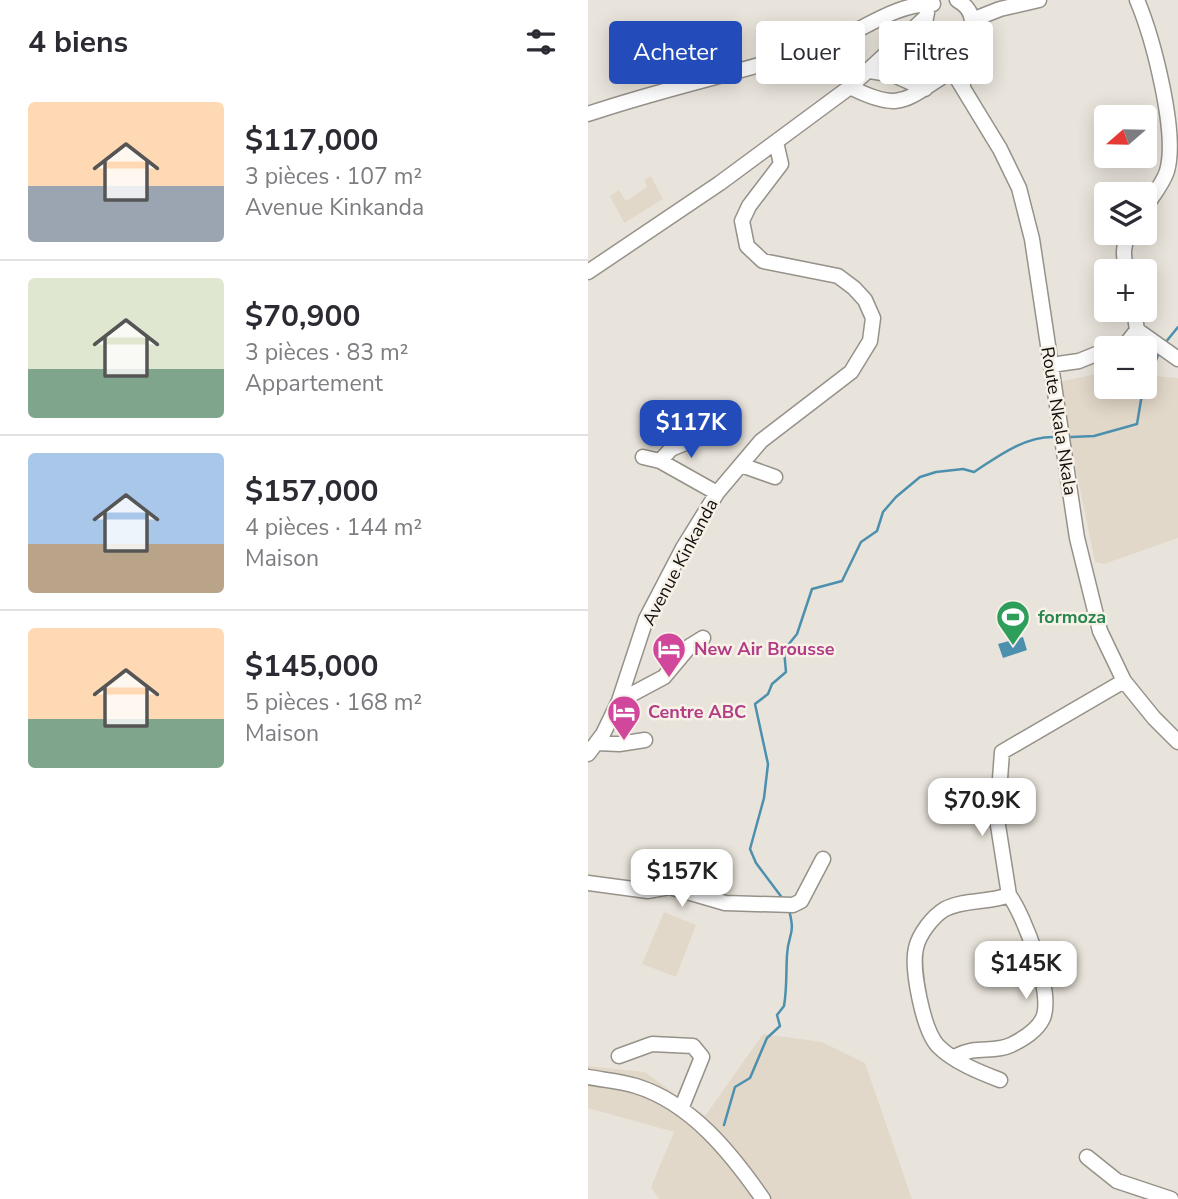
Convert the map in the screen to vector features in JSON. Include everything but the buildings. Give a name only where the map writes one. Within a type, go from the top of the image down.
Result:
[{"type":"street","points":[[957,0],[970,11],[972,20],[1000,9],[1039,0]]},
{"type":"street","points":[[1137,0],[1154,54],[1169,130],[1166,173],[1157,188]]},
{"type":"street","points":[[919,21],[933,7]]},
{"type":"street","points":[[588,114],[822,47],[896,11],[933,7]]},
{"type":"street","points":[[588,272],[720,183],[850,87],[879,61]]},
{"type":"street","points":[[870,71],[894,75],[925,89]]},
{"type":"street","points":[[850,87],[882,102],[894,103],[932,84]]},
{"type":"street","name":"Route Nkala Nkala","points":[[960,84],[1000,149],[1018,188],[1032,239],[1086,583],[1100,631],[1124,681],[1178,742]]},
{"type":"street","points":[[963,84],[963,88]]},
{"type":"street","name":"Avenue Kinkanda","points":[[592,748],[619,702],[646,619],[683,548],[717,493],[761,441],[851,372],[870,341],[873,318],[865,300],[838,276],[763,261],[747,246],[742,222],[749,206],[781,164],[776,142]]},
{"type":"street","points":[[1136,322],[1137,330],[1178,359]]},
{"type":"street","points":[[1132,336],[1137,330]]},
{"type":"street","points":[[1051,365],[1079,361],[1094,355]]},
{"type":"street","points":[[660,461],[671,449],[705,435]]},
{"type":"street","points":[[643,457],[660,461],[717,493]]},
{"type":"street","points":[[741,465],[775,477]]},
{"type":"street","points":[[619,702],[664,677],[690,646],[703,638]]},
{"type":"street","points":[[954,1057],[970,1048],[1008,1046],[1032,1033],[1044,1016],[1044,985],[1032,943],[1018,908],[1009,895],[997,819],[1002,752],[1124,681]]},
{"type":"street","points":[[592,748],[645,740]]},
{"type":"street","points":[[588,883],[648,891],[670,887],[725,903],[786,905],[801,901],[823,859]]},
{"type":"street","points":[[1000,1080],[974,1070],[938,1046],[925,1025],[919,995],[917,944],[945,909],[1009,895]]},
{"type":"street","points":[[619,1056],[652,1044],[693,1046],[698,1050],[702,1057],[681,1109]]},
{"type":"street","points":[[588,1077],[637,1086],[681,1109],[730,1155],[763,1199]]},
{"type":"street","points":[[1087,1157],[1117,1181],[1171,1199]]},
{"type":"shaded area","points":[[651,176],[663,199],[624,223],[610,196],[619,190],[626,201],[647,187],[644,180]]},
{"type":"shaded area","points":[[1094,374],[1094,399],[1157,399],[1157,376],[1178,378],[1178,538],[1104,564],[1095,562],[1058,382]]},
{"type":"shaded area","points":[[664,912],[696,925],[676,977],[642,964]]},
{"type":"shaded area","points":[[763,1034],[822,1042],[865,1063],[912,1199],[659,1199],[651,1187],[674,1132],[588,1108],[588,1066],[645,1072],[705,1116]]},
{"type":"water","name":"formoza","points":[[1023,637],[1027,650],[1003,658],[998,644]]},
{"type":"waterway","points":[[1165,343],[1178,327]]},
{"type":"waterway","points":[[1071,437],[1094,436],[1137,424],[1141,400],[1158,355]]},
{"type":"waterway","points":[[783,899],[756,863],[750,849],[764,798],[768,764],[755,704],[768,694],[772,684],[786,672],[784,650],[797,634],[812,589],[842,581],[861,542],[877,531],[883,512],[920,477],[963,469],[974,472],[1021,444],[1053,437]]},
{"type":"waterway","points":[[724,1125],[735,1087],[750,1078],[767,1038],[780,1026],[777,1015],[784,1006],[792,930],[789,910]]},
{"type":"place","name":"formoza","points":[[1013,647]]},
{"type":"place","name":"New Air Brousse","points":[[669,679]]},
{"type":"place","name":"Centre ABC","points":[[624,742]]}]
